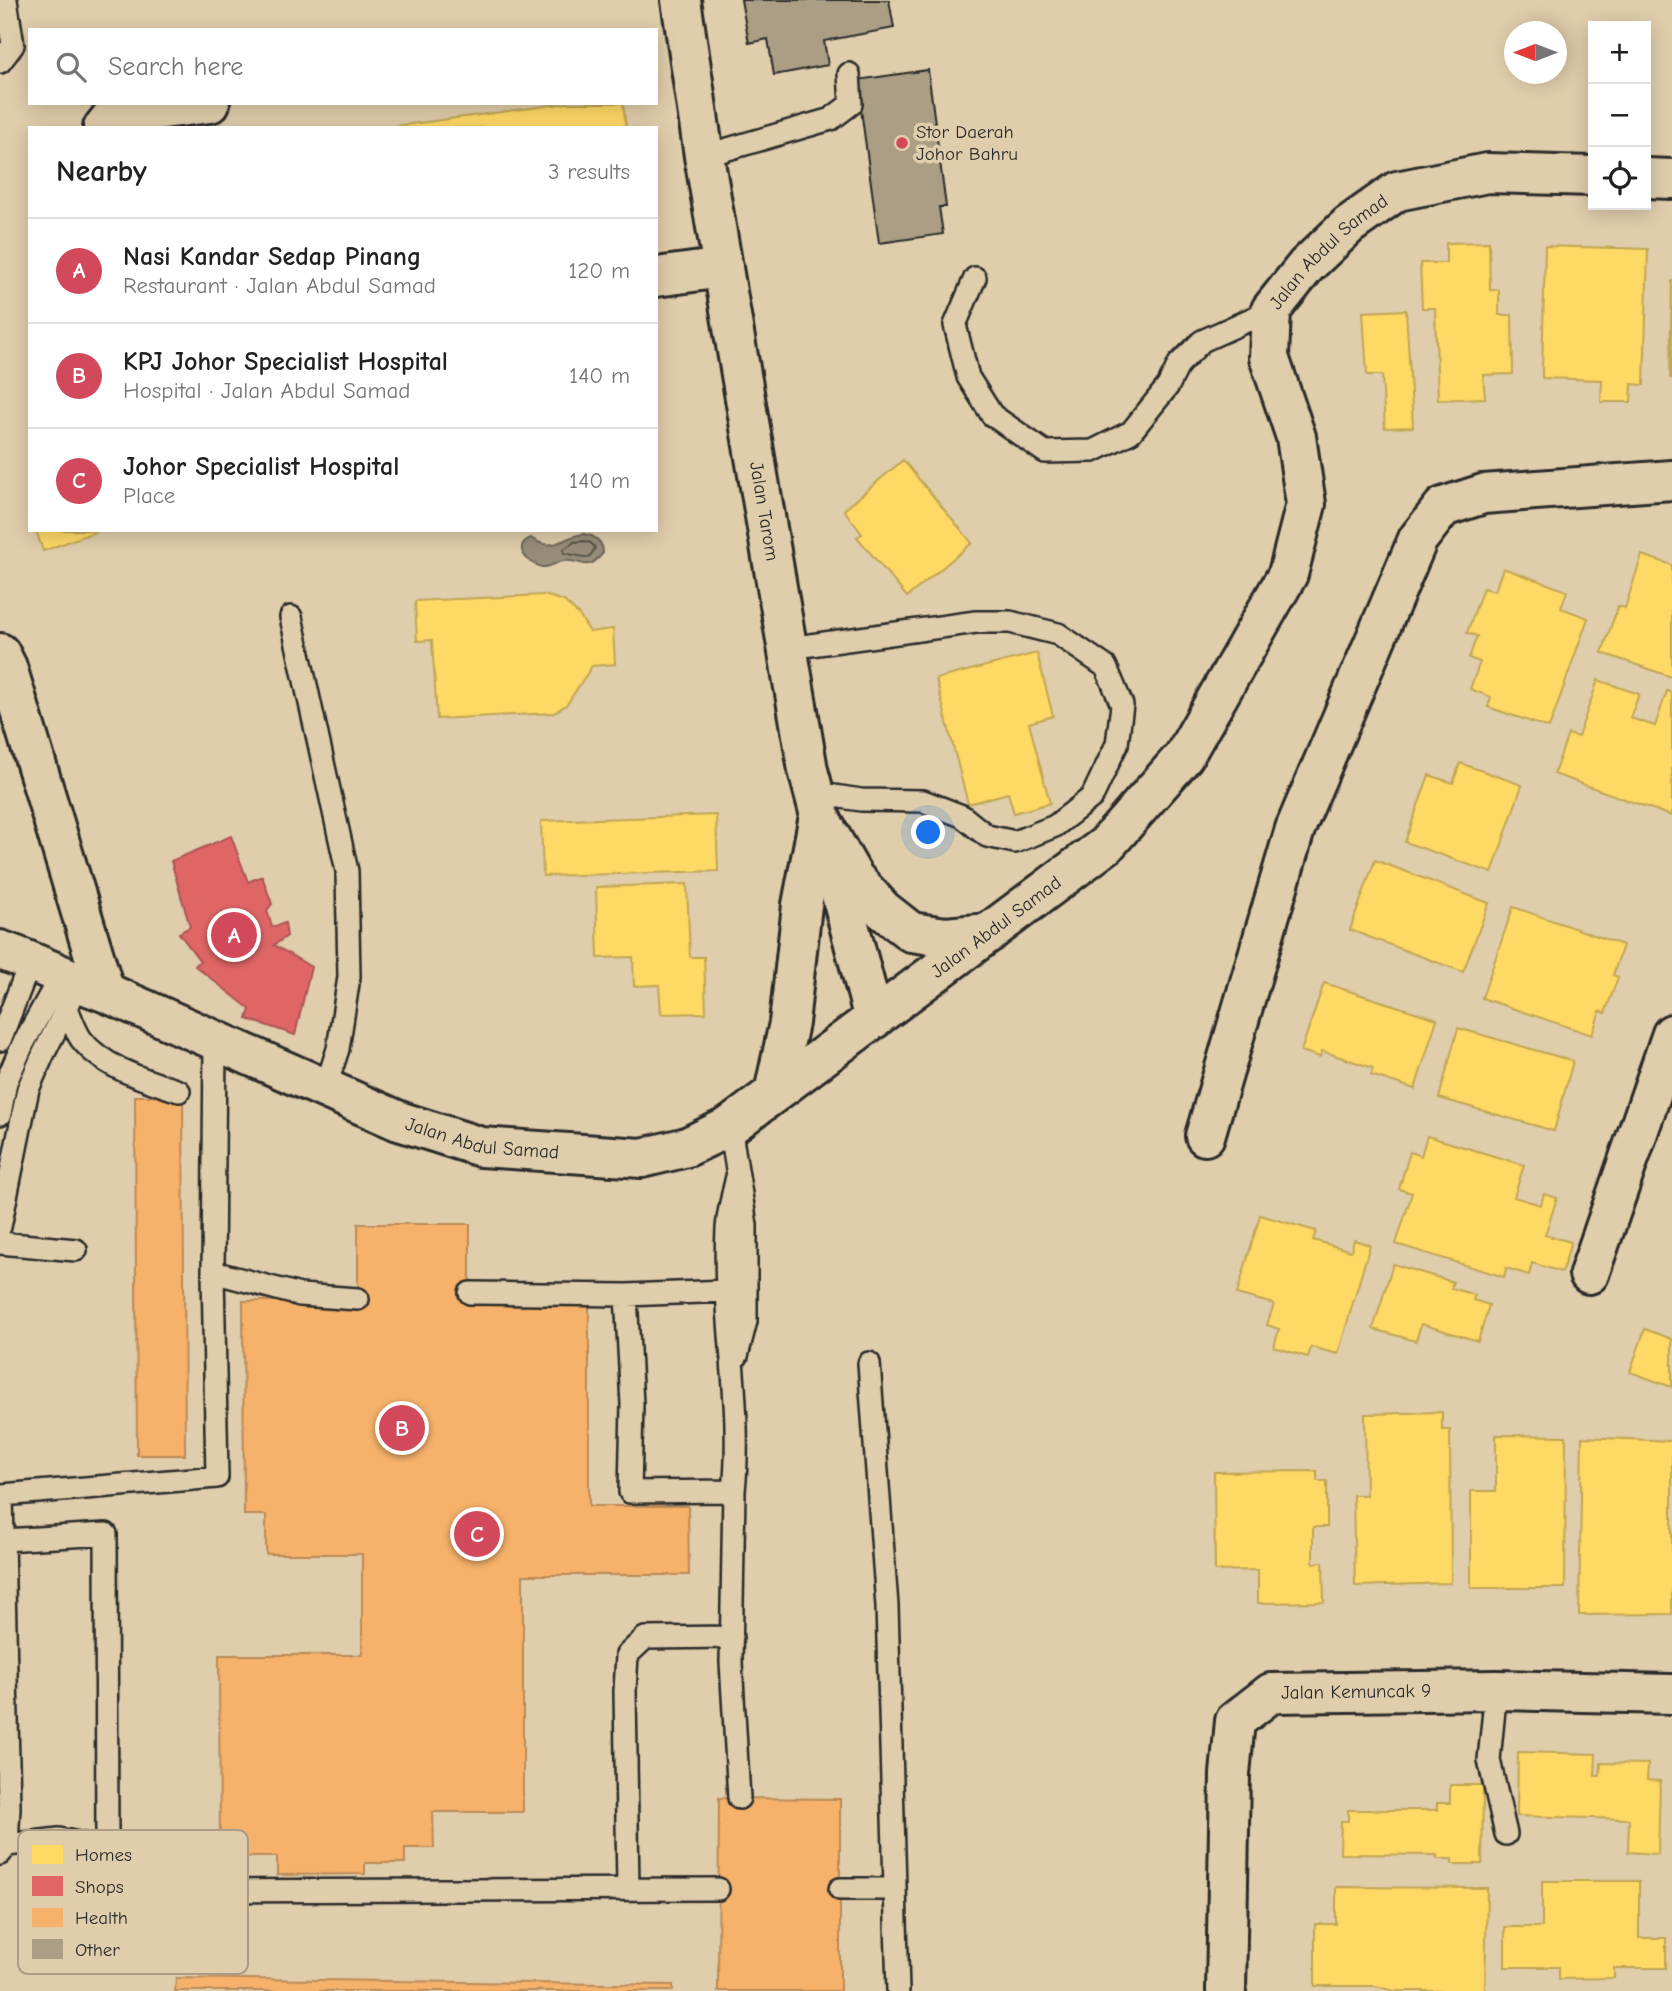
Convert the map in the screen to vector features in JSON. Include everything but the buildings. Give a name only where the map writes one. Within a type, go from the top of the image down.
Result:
[{"type":"street","name":"Jalan Tarom","points":[[681,0],[672,44],[704,156],[816,804],[874,1018]]},
{"type":"street","points":[[105,126],[110,119],[125,114],[195,105]]},
{"type":"street","name":"Jalan Abdul Samad","points":[[57,978],[399,1121],[481,1147],[642,1158],[687,1147],[730,1126],[1106,845],[1184,756],[1289,574],[1306,504],[1296,437],[1269,357],[1271,310],[1306,266],[1349,225],[1397,191],[1487,173],[1588,176]]},
{"type":"street","points":[[1651,178],[1672,179]]},
{"type":"street","points":[[658,276],[723,268]]},
{"type":"street","points":[[1205,1136],[1295,829],[1418,539],[1443,507],[1483,494],[1672,480]]},
{"type":"street","points":[[0,653],[11,680],[57,978]]},
{"type":"street","points":[[816,804],[854,878],[883,911],[911,932],[946,937],[989,933]]},
{"type":"street","points":[[774,1093],[789,1023],[816,804]]},
{"type":"street","points":[[1589,1274],[1672,1034]]},
{"type":"street","name":"Jalan Kemuncak 9","points":[[1226,1991],[1230,1774],[1235,1721],[1270,1693],[1496,1690],[1672,1694]]},
{"type":"lane","points":[[0,62],[13,45],[6,0]]},
{"type":"lane","points":[[704,156],[831,119],[851,104],[849,74]]},
{"type":"lane","points":[[975,278],[956,325],[968,377],[992,415],[1045,452],[1093,450],[1130,432],[1168,386],[1178,364],[1202,341],[1271,310]]},
{"type":"lane","points":[[291,617],[347,871],[349,977],[338,1049],[325,1089]]},
{"type":"lane","points":[[789,648],[976,622],[1010,622],[1058,634],[1106,667],[1122,705],[1116,744],[1092,797],[1055,826],[1015,842],[987,836],[962,816],[923,801],[862,800],[816,804]]},
{"type":"lane","points":[[0,1040],[57,978]]},
{"type":"lane","points":[[57,978],[80,1037],[94,1053],[123,1070],[180,1091]]},
{"type":"lane","points":[[0,1114],[6,1082],[57,978]]},
{"type":"lane","points":[[0,1227],[28,1089],[43,1055],[57,978]]},
{"type":"lane","points":[[3,1850],[9,1807],[2,1495],[217,1477],[213,1272],[215,1042]]},
{"type":"lane","points":[[730,1126],[746,1225],[746,1321],[734,1370]]},
{"type":"lane","points":[[737,1177],[727,1227],[727,1291],[734,1370],[736,1471],[732,1637],[739,1798]]},
{"type":"lane","points":[[0,1243],[76,1250]]},
{"type":"lane","points":[[213,1272],[300,1294],[358,1299]]},
{"type":"lane","points":[[470,1293],[626,1295],[727,1291]]},
{"type":"lane","points":[[626,1295],[632,1404],[630,1492],[734,1491]]},
{"type":"lane","points":[[869,1363],[887,1606],[898,1991]]},
{"type":"lane","points":[[4,1540],[106,1534],[107,1830]]},
{"type":"lane","points":[[628,1888],[625,1691],[627,1655],[645,1638],[732,1637]]},
{"type":"lane","points":[[1496,1690],[1489,1760],[1506,1834]]},
{"type":"lane","points":[[248,1890],[718,1889]]},
{"type":"lane","points":[[840,1889],[895,1889]]},
{"type":"water","points":[[584,534],[592,536],[602,545],[603,553],[592,563],[563,561],[542,567],[527,559],[522,550],[525,541],[531,538],[539,543],[552,544]]},
{"type":"place","name":"Stor Daerah Johor Bahru","points":[[902,143]]},
{"type":"place","name":"Nasi Kandar Sedap Pinang","points":[[234,935]]},
{"type":"place","name":"KPJ Johor Specialist Hospital","points":[[402,1428]]},
{"type":"place","name":"Johor Specialist Hospital","points":[[477,1534]]}]
